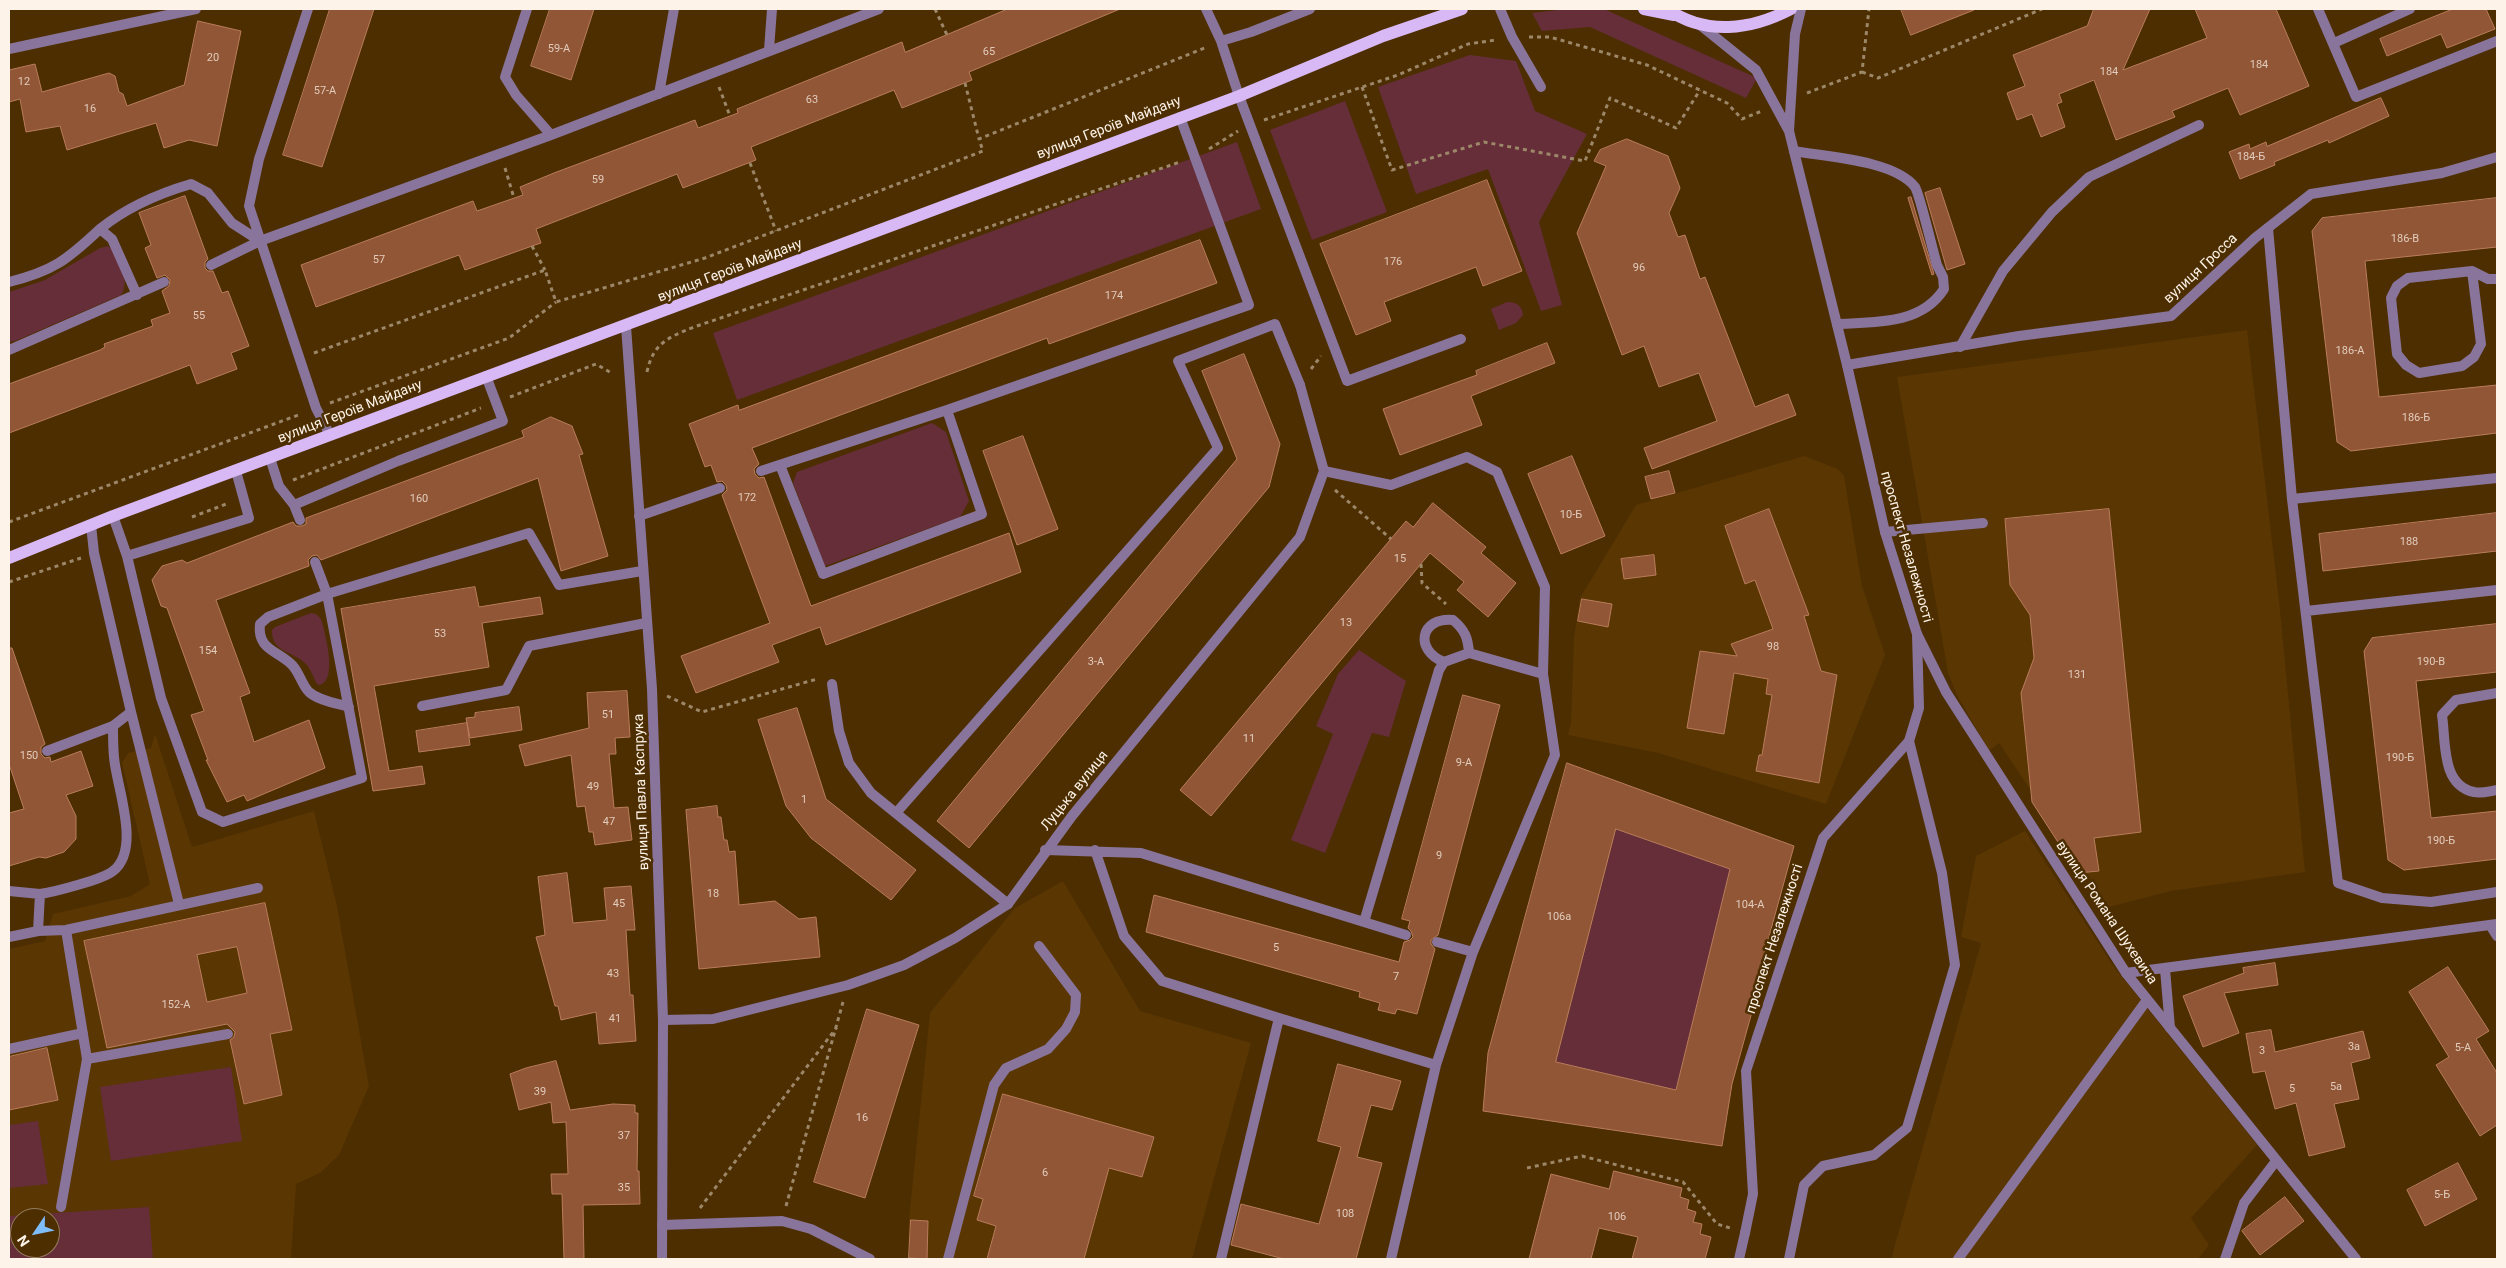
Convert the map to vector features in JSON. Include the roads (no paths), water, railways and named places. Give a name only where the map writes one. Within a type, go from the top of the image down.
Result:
[{"type":"main road","name":"вулиця Героїв Майдану","points":[[9,558],[113,516],[236,472],[486,376],[626,326],[1239,96],[1383,36],[1461,9],[1466,9]]},
{"type":"main road","points":[[1644,9],[1671,12],[1699,24],[1723,28],[1747,26],[1770,20],[1791,9]]},
{"type":"street","points":[[9,49],[196,9]]},
{"type":"street","points":[[308,9],[259,159],[249,206],[298,358],[316,408],[330,435]]},
{"type":"street","points":[[527,9],[505,77],[516,95],[551,135]]},
{"type":"street","points":[[659,94],[674,9]]},
{"type":"street","points":[[769,50],[772,9]]},
{"type":"street","points":[[211,265],[260,241],[551,135],[879,9]]},
{"type":"street","points":[[1206,9],[1221,41],[1239,96],[1347,381],[1461,339]]},
{"type":"street","points":[[1221,41],[1251,32],[1310,9]]},
{"type":"street","points":[[1500,9],[1512,38],[1541,87]]},
{"type":"street","points":[[1789,131],[1795,34],[1801,9]]},
{"type":"street","points":[[2318,9],[2356,96],[2497,41]]},
{"type":"street","points":[[2334,43],[2410,9]]},
{"type":"street","points":[[1699,24],[1756,70],[1789,131]]},
{"type":"street","points":[[761,471],[947,410],[1249,305],[1180,117]]},
{"type":"street","points":[[1960,346],[2003,271],[2052,212],[2089,177],[2199,125]]},
{"type":"street","name":"проспект Незалежності","points":[[1739,1259],[1754,1194],[1746,1071],[1810,875],[1823,838],[1909,741],[1919,708],[1917,634],[1885,532],[1847,365],[1789,131]]},
{"type":"street","points":[[1794,151],[1879,167],[1897,173],[1915,188],[1937,265],[1943,277],[1944,289],[1937,301],[1911,315],[1890,322],[1837,324]]},
{"type":"street","name":"вулиця Гросса","points":[[1847,365],[2019,336],[2170,316],[2255,238],[2311,194],[2442,173],[2497,156]]},
{"type":"street","points":[[9,282],[39,274],[72,256],[122,211],[147,199],[190,184],[198,186],[208,193],[232,223],[260,241]]},
{"type":"street","points":[[2268,228],[2292,499],[2338,883],[2382,898],[2431,902],[2497,892]]},
{"type":"street","points":[[100,229],[112,239],[137,295]]},
{"type":"street","points":[[2472,272],[2481,344],[2474,357],[2462,366],[2419,372],[2406,365],[2397,354],[2391,298],[2397,286],[2408,278],[2472,272],[2488,279],[2497,279]]},
{"type":"street","points":[[9,350],[164,282]]},
{"type":"street","points":[[896,813],[1218,448],[1178,362],[1275,324],[1300,385],[1323,475],[1391,484],[1467,457],[1498,472],[1545,587],[1543,674],[1555,754],[1473,952],[1436,1065],[1391,1259]]},
{"type":"street","name":"вулиця Павла Каспрука","points":[[626,326],[642,571],[652,689],[663,1020],[662,1259]]},
{"type":"street","points":[[294,505],[398,461],[503,421],[486,376]]},
{"type":"street","points":[[780,465],[823,574],[982,514],[947,410]]},
{"type":"street","points":[[270,458],[279,486],[294,505],[300,520]]},
{"type":"street","points":[[127,556],[249,518],[236,472]]},
{"type":"street","name":"Луцька вулиця","points":[[663,1020],[713,1019],[848,985],[904,965],[955,938],[1008,904],[1045,850],[1300,537],[1323,475]]},
{"type":"street","points":[[2292,499],[2497,478]]},
{"type":"street","points":[[639,516],[720,488]]},
{"type":"street","points":[[113,516],[127,556],[161,698],[202,812],[223,822],[362,778],[327,594],[315,562]]},
{"type":"street","points":[[1885,532],[1983,523]]},
{"type":"street","points":[[91,525],[94,553],[179,904]]},
{"type":"street","points":[[349,707],[322,699],[310,692],[291,664],[268,650],[259,632],[260,624],[268,617],[327,594],[530,533],[559,585],[642,571]]},
{"type":"street","points":[[2306,611],[2497,590]]},
{"type":"street","points":[[1444,662],[1430,654],[1426,648],[1424,636],[1427,630],[1438,622],[1453,620],[1460,626],[1468,639],[1469,652]]},
{"type":"street","points":[[422,706],[506,690],[529,646],[646,623]]},
{"type":"street","name":"вулиця Романа Шухевича","points":[[1917,634],[1946,692],[2126,973],[2276,1162],[2356,1259]]},
{"type":"street","points":[[1364,922],[1439,670],[1444,662],[1469,652],[1543,674]]},
{"type":"street","points":[[832,684],[839,731],[849,763],[871,793],[1008,904]]},
{"type":"street","points":[[2497,693],[2456,700],[2442,715],[2450,775],[2460,787],[2476,793],[2497,790]]},
{"type":"street","points":[[47,751],[113,726],[131,712]]},
{"type":"street","points":[[9,891],[40,894],[58,891],[113,871],[122,860],[127,838],[125,814],[114,758],[113,726]]},
{"type":"street","points":[[1788,1259],[1804,1185],[1823,1166],[1874,1155],[1907,1128],[1955,966],[1942,873],[1909,741]]},
{"type":"street","points":[[1045,850],[1095,850],[1140,853],[1406,936]]},
{"type":"street","points":[[1095,850],[1124,936],[1162,982],[1436,1065]]},
{"type":"street","points":[[9,937],[38,931],[66,930],[258,888]]},
{"type":"street","points":[[38,931],[40,894]]},
{"type":"street","points":[[2126,973],[2494,925],[2497,936]]},
{"type":"street","points":[[61,1206],[87,1059],[66,930]]},
{"type":"street","points":[[1437,942],[1473,952]]},
{"type":"street","points":[[948,1259],[994,1084],[1006,1068],[1048,1049],[1066,1029],[1075,1012],[1076,995],[1039,946]]},
{"type":"street","points":[[2165,968],[2170,1028]]},
{"type":"street","points":[[1958,1259],[2147,1000]]},
{"type":"street","points":[[1221,1259],[1279,1018]]},
{"type":"street","points":[[9,1049],[83,1033]]},
{"type":"street","points":[[87,1059],[228,1034]]},
{"type":"street","points":[[2225,1259],[2244,1203],[2276,1162]]},
{"type":"street","points":[[662,1225],[782,1221],[811,1229],[870,1259]]}]
